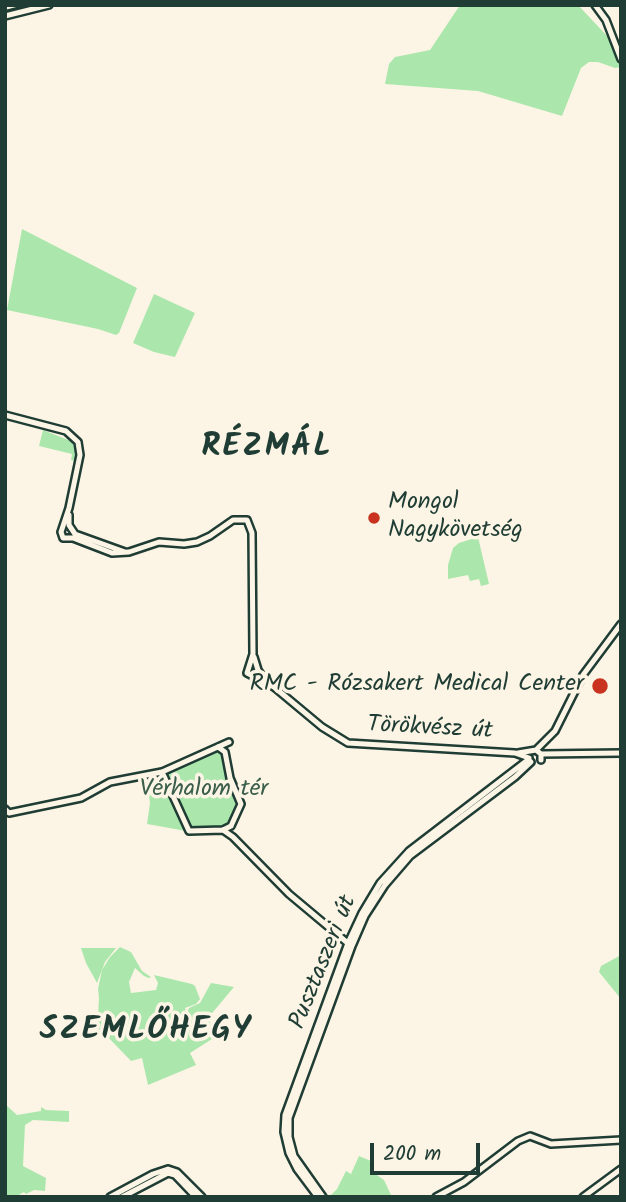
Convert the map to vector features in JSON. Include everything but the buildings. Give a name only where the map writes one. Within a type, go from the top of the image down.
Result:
[{"type":"street","points":[[5,16],[49,5]]},
{"type":"street","points":[[595,5],[606,20],[621,59]]},
{"type":"street","points":[[5,415],[66,431],[76,440],[81,451],[62,536],[105,551],[125,552],[159,542],[197,542],[233,520],[247,520],[253,533],[253,654],[256,671]]},
{"type":"street","points":[[69,508],[72,529],[70,538]]},
{"type":"street","points":[[62,528],[72,529],[81,537],[125,552]]},
{"type":"street","points":[[538,754],[536,763],[530,760],[549,739],[583,675],[621,624]]},
{"type":"street","points":[[253,654],[247,673],[256,671]]},
{"type":"street","points":[[250,666],[256,671]]},
{"type":"street","name":"Törökvész út","points":[[256,671],[307,717],[348,743],[512,753],[530,760]]},
{"type":"street","points":[[549,739],[550,749],[558,753]]},
{"type":"street","points":[[7,811],[82,798],[100,786],[123,778],[162,772],[229,742]]},
{"type":"street","points":[[218,747],[225,752],[230,778],[241,804],[231,826],[233,837]]},
{"type":"street","points":[[512,753],[621,753]]},
{"type":"street","points":[[512,753],[520,758],[520,767]]},
{"type":"street","name":"Pusztaszeri út","points":[[426,840],[530,760]]},
{"type":"street","name":"Pusztaszeri út","points":[[320,1197],[290,1158],[284,1123],[286,1110],[362,913],[380,883],[409,851],[509,782],[530,760]]},
{"type":"street","points":[[162,772],[189,831],[223,830],[231,826]]},
{"type":"street","points":[[223,830],[289,894],[350,944]]},
{"type":"street","points":[[436,1197],[466,1180],[518,1141],[530,1136],[551,1144],[621,1140]]},
{"type":"street","points":[[583,1197],[621,1169]]},
{"type":"street","points":[[122,1197],[168,1171]]},
{"type":"street","points":[[168,1171],[196,1197]]},
{"type":"street","points":[[110,1197],[153,1174],[168,1171],[177,1172],[202,1197]]},
{"type":"green space","points":[[460,5],[578,5],[609,38],[621,67],[589,62],[581,68],[562,116],[478,91],[385,84],[389,64],[395,57],[430,50]]},
{"type":"green space","points":[[22,229],[137,288],[119,333],[116,335],[7,310]]},
{"type":"green space","points":[[154,294],[195,313],[175,357],[133,343]]},
{"type":"green space","points":[[43,430],[71,441],[77,451],[76,461],[71,460],[72,454],[39,446]]},
{"type":"green space","points":[[478,537],[489,584],[481,586],[479,579],[470,581],[468,575],[448,579],[448,565],[453,548],[459,543]]},
{"type":"green space","name":"Vérhalom tér","points":[[218,747],[222,749],[241,804],[233,823],[223,830],[189,831],[162,772]]},
{"type":"green space","points":[[160,778],[186,831],[147,824],[150,803],[147,781]]},
{"type":"green space","points":[[120,947],[131,952],[142,971],[151,977],[144,976],[135,968],[129,982],[131,993],[156,990],[158,983],[154,975],[192,984],[200,999],[196,1004],[185,1008],[187,1013],[189,1008],[200,1003],[211,983],[234,987],[208,1018],[211,1025],[207,1032],[200,1031],[203,1037],[209,1034],[212,1039],[190,1053],[196,1065],[148,1085],[142,1058],[131,1061],[104,1033],[92,1026],[98,1016],[98,989],[102,970]]},
{"type":"green space","points":[[81,948],[116,948],[105,962],[97,983],[86,963]]},
{"type":"green space","points":[[621,955],[621,999],[599,972],[601,966]]},
{"type":"green space","points":[[5,1104],[17,1115],[41,1111],[41,1107],[46,1110],[69,1111],[69,1122],[33,1120],[25,1125],[23,1166],[46,1178],[45,1191],[34,1190],[15,1197],[5,1197]]},
{"type":"green space","points":[[359,1156],[371,1161],[371,1171],[384,1180],[392,1197],[330,1196],[337,1189],[346,1171],[351,1174]]},
{"type":"tram line","points":[[5,11],[28,5]]},
{"type":"place","name":"Mongol Nagykövetség","points":[[374,518]]},
{"type":"place","name":"RMC - Rózsakert Medical Center","points":[[600,686]]},
{"type":"district","name":"RÉZMÁL","points":[[267,450]]},
{"type":"district","name":"SZEMLŐHEGY","points":[[146,1033]]}]
